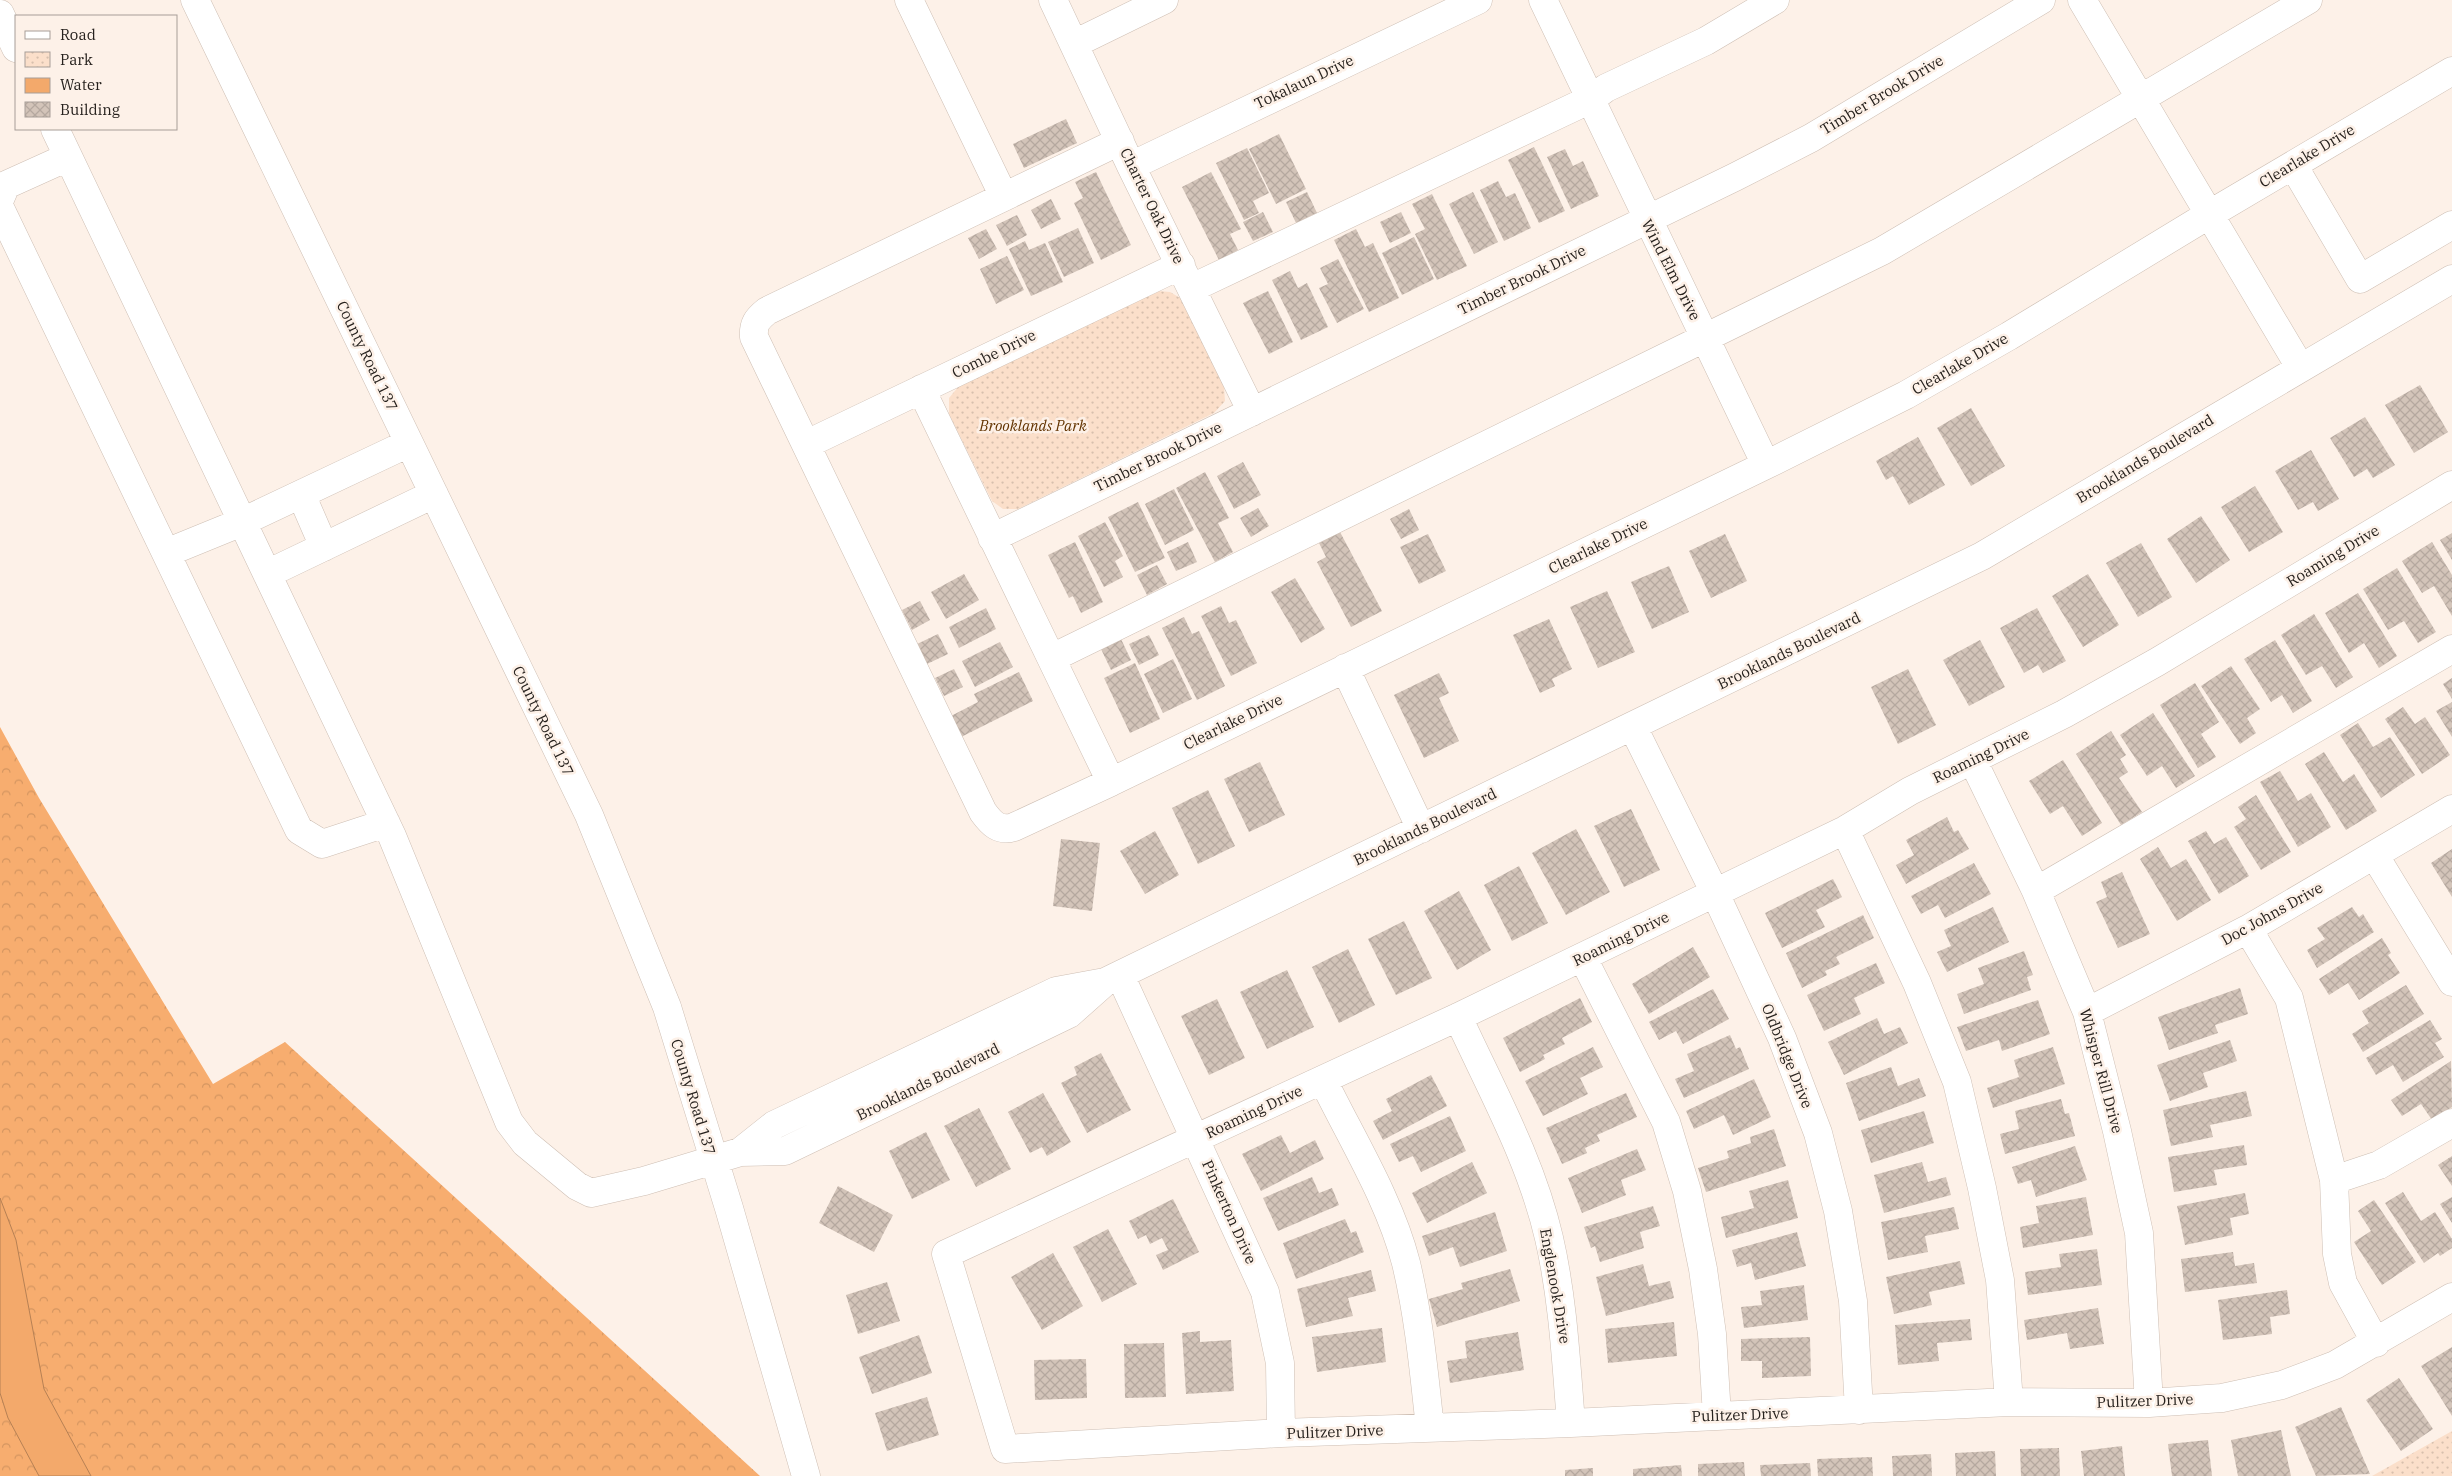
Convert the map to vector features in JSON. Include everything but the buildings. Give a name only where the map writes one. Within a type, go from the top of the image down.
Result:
[{"type":"street","name":"County Road 137","points":[[195,0],[589,815],[667,1007],[712,1159],[729,1208],[806,1476]]},
{"type":"street","points":[[909,0],[1004,197]]},
{"type":"street","name":"Charter Oak Drive","points":[[1053,0],[1131,166],[1252,412]]},
{"type":"street","points":[[1074,44],[1164,0]]},
{"type":"street","name":"Tokalaun Drive","points":[[1131,166],[1478,0]]},
{"type":"street","name":"Wind Elm Drive","points":[[1542,0],[1591,99],[1646,220],[1706,339],[1766,466]]},
{"type":"street","name":"Combe Drive","points":[[807,444],[921,389],[1187,277],[1591,99],[1606,88],[1706,41],[1774,0]]},
{"type":"street","name":"Timber Brook Drive","points":[[992,538],[1811,138],[2041,0]]},
{"type":"street","points":[[2082,0],[2300,367]]},
{"type":"street","points":[[1052,658],[1706,339],[1882,251],[2308,0]]},
{"type":"street","points":[[0,14],[15,46]]},
{"type":"street","name":"Clearlake Drive","points":[[807,444],[978,803],[990,822],[997,827],[1006,829],[1111,782],[1766,466],[1940,375],[2452,71]]},
{"type":"street","points":[[0,208],[299,830],[322,844],[386,823],[55,130]]},
{"type":"street","points":[[807,444],[754,337],[757,319],[767,310],[1120,141]]},
{"type":"street","points":[[0,199],[6,185],[68,157]]},
{"type":"street","points":[[2293,165],[2360,279],[2452,225]]},
{"type":"street","name":"Brooklands Boulevard","points":[[386,823],[509,1122],[525,1143],[576,1186],[591,1193],[644,1181],[740,1152],[774,1125],[1056,991],[1112,979],[1982,556],[2452,279]]},
{"type":"street","points":[[921,389],[1111,782]]},
{"type":"street","points":[[166,553],[242,522],[409,443]]},
{"type":"street","name":"Roaming Drive","points":[[1005,1449],[946,1254],[1458,1017],[1845,830],[1910,790],[2064,714],[2157,662],[2452,485]]},
{"type":"street","points":[[301,494],[324,547]]},
{"type":"street","points":[[267,574],[434,494]]},
{"type":"street","points":[[2036,890],[2452,649]]},
{"type":"street","points":[[1346,668],[1421,829]]},
{"type":"street","name":"Oldbridge Drive","points":[[1632,727],[1715,893],[1782,1038],[1818,1134],[1838,1211],[1852,1301],[1859,1410]]},
{"type":"street","name":"Whisper Rill Drive","points":[[1972,761],[2036,890],[2087,1012],[2118,1131],[2139,1233],[2148,1403]]},
{"type":"street","name":"Doc Johns Drive","points":[[2087,1012],[2248,929],[2452,809]]},
{"type":"street","points":[[1845,830],[1918,983],[1957,1082],[1982,1188],[2000,1280],[2010,1402]]},
{"type":"street","points":[[2375,856],[2452,982]]},
{"type":"street","points":[[2248,929],[2289,998],[2334,1180],[2337,1254],[2343,1283],[2376,1343]]},
{"type":"street","points":[[1583,958],[1666,1122],[1687,1191],[1703,1268],[1712,1334],[1717,1416]]},
{"type":"street","name":"Pinkerton Drive","points":[[1112,979],[1195,1139],[1264,1292],[1280,1363],[1281,1434]]},
{"type":"street","name":"Englenook Drive","points":[[1458,1017],[1524,1159],[1549,1238],[1564,1324],[1571,1423]]},
{"type":"street","points":[[1322,1080],[1384,1204],[1405,1261],[1419,1324],[1430,1428]]},
{"type":"street","points":[[2334,1180],[2379,1165],[2452,1123]]},
{"type":"street","name":"Pulitzer Drive","points":[[1005,1449],[1281,1434],[1571,1423],[2010,1402],[2148,1403],[2222,1398],[2282,1385],[2335,1365],[2376,1343],[2452,1297]]},
{"type":"green space","name":"Brooklands Park","points":[[1158,291],[1170,292],[1182,299],[1224,387],[1225,401],[1214,413],[1018,509],[1003,509],[992,501],[949,414],[949,398],[959,386]]},
{"type":"green space","points":[[0,727],[39,798],[213,1084],[285,1042],[760,1476],[0,1476]]},
{"type":"green space","points":[[2452,1431],[2452,1476],[2372,1476]]},
{"type":"water","points":[[0,1198],[16,1240],[44,1389],[91,1476],[39,1476],[8,1418],[0,1393]]}]
